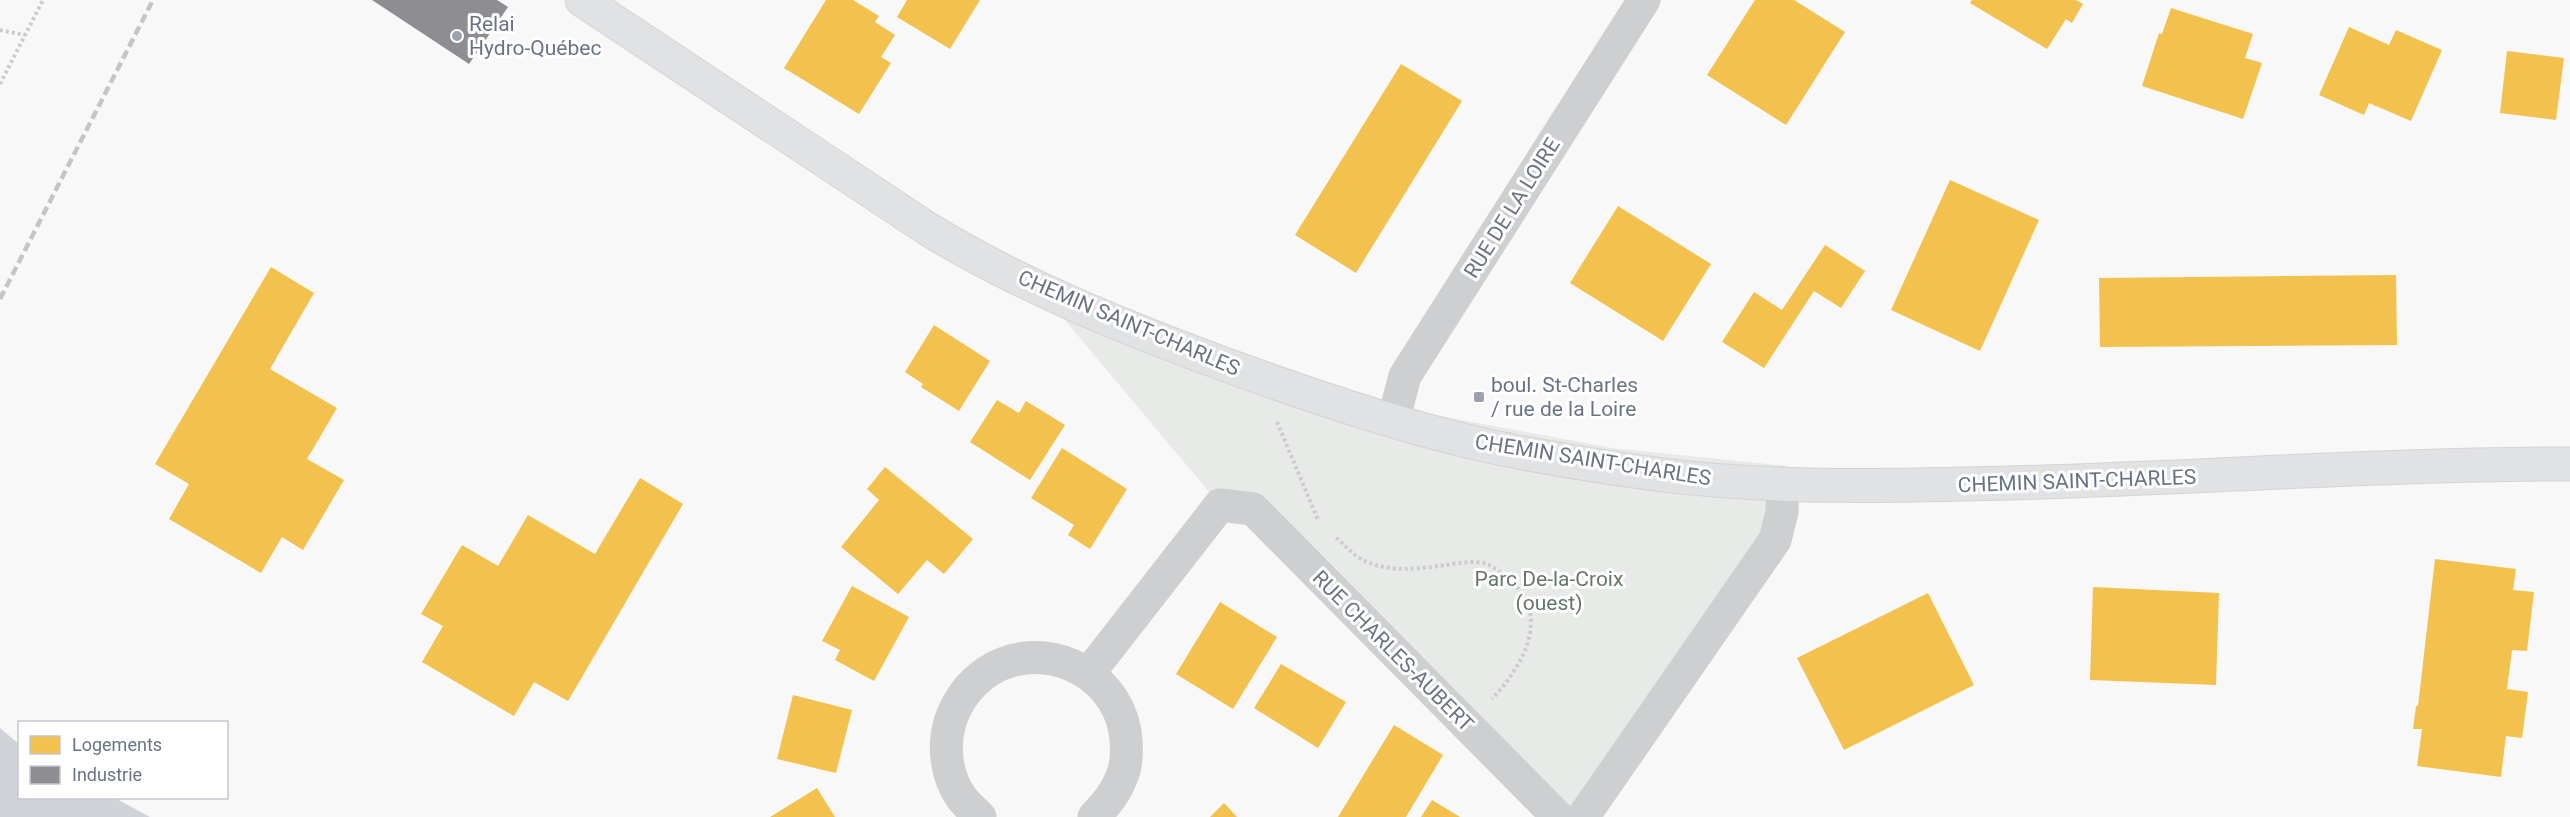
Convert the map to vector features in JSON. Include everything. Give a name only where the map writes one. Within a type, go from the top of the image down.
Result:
[{"type":"main road","name":"CHEMIN SAINT-CHARLES","points":[[582,0],[958,247],[1015,277],[1110,319],[1251,374],[1393,421],[1462,440],[1580,462],[1667,475],[1783,483],[1927,486],[2171,478],[2467,464],[2570,464]]},
{"type":"street","name":"RUE DE LA LOIRE","points":[[1393,421],[1405,376],[1644,0]]},
{"type":"street","points":[[1583,817],[1775,540],[1782,512],[1783,483]]},
{"type":"street","name":"RUE CHARLES-AUBERT","points":[[1089,673],[1220,505],[1253,509],[1558,817]]},
{"type":"street","points":[[980,817],[960,796],[948,768],[946,736],[955,706],[973,682],[999,664],[1029,656],[1061,660],[1089,673],[1109,693],[1122,718],[1127,746],[1123,774],[1111,800],[1094,817]]},
{"type":"path","points":[[0,84],[43,0]]},
{"type":"path","points":[[0,30],[25,35]]},
{"type":"path","points":[[1251,374],[1283,434],[1319,523]]},
{"type":"path","points":[[1328,530],[1361,559],[1398,569],[1462,563],[1486,564],[1516,586],[1528,602],[1531,626],[1526,651],[1511,678],[1467,726]]},
{"type":"green space","name":"Parc De-la-Croix (ouest)","points":[[1022,269],[1251,374],[1403,409],[1612,448],[1787,466],[1783,483],[1758,551],[1583,817],[1558,817],[1253,509],[1220,505]]},
{"type":"shaded area","points":[[0,728],[18,743],[18,799],[117,799],[150,817],[0,817]]},
{"type":"building: Logements","points":[[826,0],[853,0],[879,16],[875,22],[895,35],[881,57],[891,63],[859,114],[784,68]]},
{"type":"building: Logements","points":[[907,0],[980,0],[950,49],[897,17]]},
{"type":"building: Logements","points":[[1755,0],[1794,0],[1845,32],[1786,125],[1707,75]]},
{"type":"building: Logements","points":[[1972,0],[2076,0],[2083,4],[2072,23],[2066,19],[2047,49],[1970,3]]},
{"type":"building: Logements","points":[[2171,8],[2253,34],[2245,58],[2262,63],[2243,119],[2142,86],[2159,33],[2162,34]]},
{"type":"building: Logements","points":[[2349,27],[2389,45],[2396,30],[2442,50],[2411,121],[2369,103],[2364,115],[2319,95]]},
{"type":"building: Logements","points":[[2507,51],[2564,58],[2556,120],[2500,113]]},
{"type":"building: Logements","points":[[1401,64],[1462,101],[1356,273],[1295,235]]},
{"type":"building: Logements","points":[[1950,180],[2039,220],[1980,351],[1891,310]]},
{"type":"building: Logements","points":[[1618,206],[1711,264],[1663,341],[1570,283]]},
{"type":"building: Logements","points":[[1825,245],[1865,271],[1841,308],[1814,291],[1764,368],[1722,342],[1754,292],[1782,310]]},
{"type":"building: Logements","points":[[271,267],[314,293],[270,369],[337,408],[307,459],[344,480],[303,550],[282,537],[261,573],[169,519],[189,484],[155,464]]},
{"type":"building: Logements","points":[[2396,275],[2397,345],[2100,347],[2099,278]]},
{"type":"building: Logements","points":[[934,325],[990,361],[959,411],[921,387],[923,384],[905,372]]},
{"type":"building: Logements","points":[[997,400],[1019,413],[1026,401],[1065,425],[1030,480],[970,442]]},
{"type":"building: Logements","points":[[1062,448],[1127,489],[1090,549],[1068,535],[1074,525],[1031,498]]},
{"type":"building: Logements","points":[[885,467],[973,539],[944,574],[927,560],[898,594],[841,547],[879,500],[867,489]]},
{"type":"building: Logements","points":[[640,478],[683,504],[568,701],[534,682],[514,716],[422,662],[443,626],[421,614],[462,545],[498,566],[528,515],[595,554]]},
{"type":"building: Logements","points":[[2435,559],[2516,569],[2513,590],[2534,592],[2527,651],[2512,650],[2507,689],[2528,692],[2522,738],[2506,736],[2501,777],[2417,766],[2422,729],[2413,729],[2416,706],[2418,706]]},
{"type":"building: Logements","points":[[852,586],[909,617],[874,681],[835,660],[840,650],[822,641]]},
{"type":"building: Logements","points":[[2093,587],[2219,593],[2216,685],[2090,680]]},
{"type":"building: Logements","points":[[1928,593],[1974,685],[1844,750],[1797,658]]},
{"type":"building: Logements","points":[[1220,602],[1277,637],[1233,709],[1176,674]]},
{"type":"building: Logements","points":[[1281,664],[1346,702],[1318,748],[1254,708]]},
{"type":"building: Logements","points":[[793,695],[852,710],[836,773],[777,759]]},
{"type":"building: Logements","points":[[1394,725],[1443,755],[1406,817],[1338,817]]},
{"type":"building: Logements","points":[[817,788],[835,817],[770,817]]},
{"type":"building: Logements","points":[[1432,800],[1460,817],[1421,817]]},
{"type":"building: Logements","points":[[1224,803],[1237,817],[1210,817]]},
{"type":"building: Industrie","name":"Relai Hydro-Québec","points":[[372,0],[497,0],[508,7],[469,64]]},
{"type":"railway","points":[[0,299],[153,0]]},
{"type":"place","name":"Relai Hydro-Québec","points":[[457,36]]},
{"type":"place","name":"boul. St-Charles / rue de la Loire","points":[[1479,397]]}]
